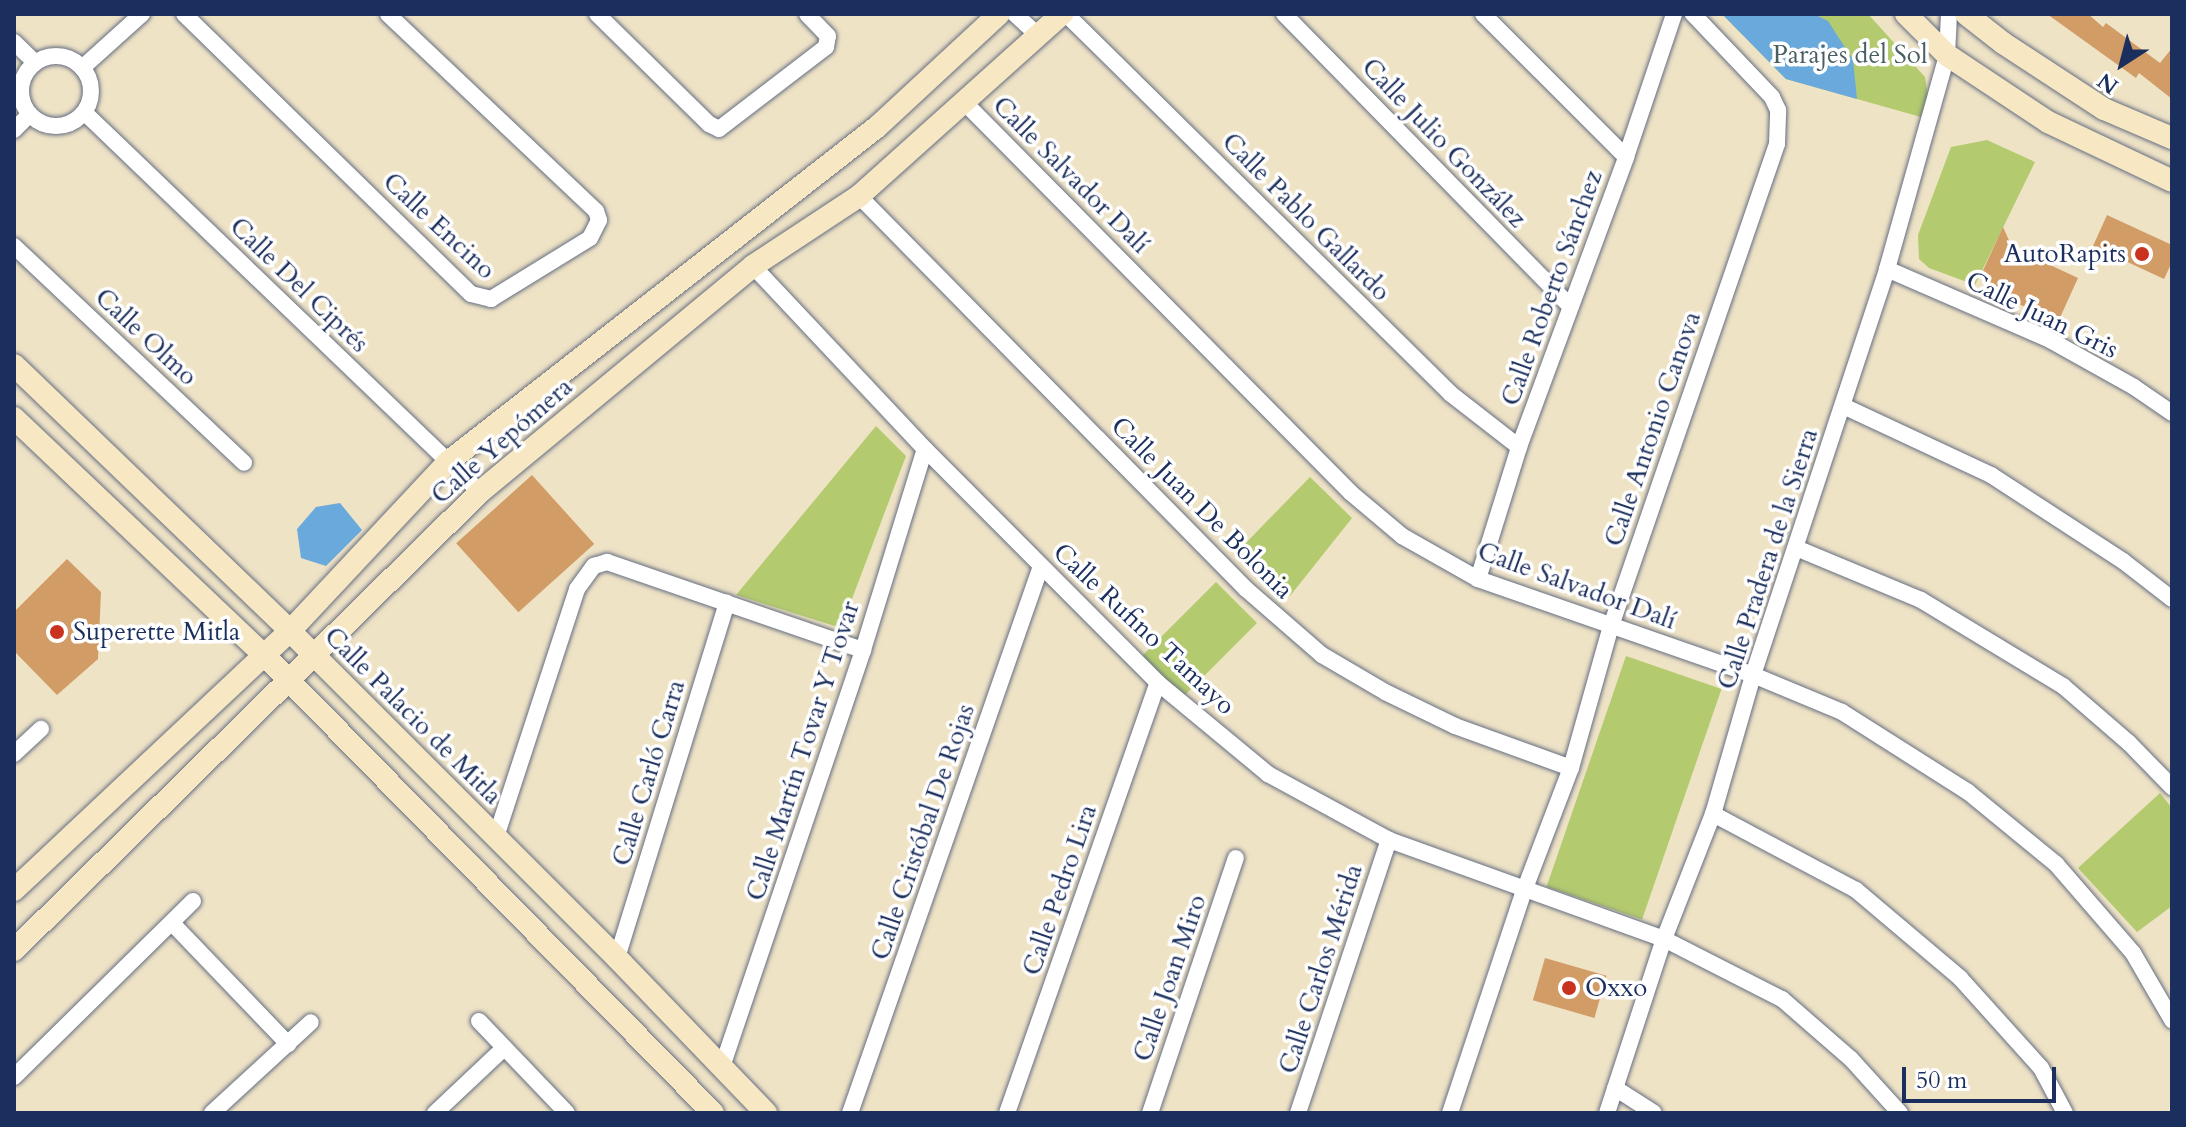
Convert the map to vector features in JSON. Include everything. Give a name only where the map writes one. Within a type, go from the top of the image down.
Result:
[{"type":"main road","name":"Calle Yepómera","points":[[14,890],[290,631],[448,462],[877,127],[999,14]]},
{"type":"main road","name":"Calle Yepómera","points":[[14,950],[480,492],[753,266],[859,196],[1064,14]]},
{"type":"main road","points":[[1906,14],[1947,55],[2048,122],[2172,181]]},
{"type":"main road","points":[[1966,14],[2003,43],[2104,109],[2172,138]]},
{"type":"main road","name":"Calle Palacio de Mitla","points":[[14,365],[290,631],[617,958],[766,1113]]},
{"type":"main road","points":[[14,418],[264,655],[713,1113]]},
{"type":"street","points":[[82,68],[142,14]]},
{"type":"street","name":"Calle Encino","points":[[184,14],[471,294],[491,299],[590,238],[599,220],[596,211],[388,14]]},
{"type":"street","points":[[597,14],[709,124],[719,129],[826,47],[828,36],[807,14]]},
{"type":"street","points":[[1015,14],[1039,36]]},
{"type":"street","name":"Calle Pablo Gallardo","points":[[1064,14],[1451,394],[1519,447]]},
{"type":"street","name":"Calle Julio González","points":[[1284,14],[1570,306]]},
{"type":"street","points":[[1483,14],[1626,157]]},
{"type":"street","name":"Calle Roberto Sánchez","points":[[1478,579],[1519,447],[1626,157],[1674,14]]},
{"type":"street","name":"Calle Antonio Canova","points":[[1450,1113],[1524,891],[1571,768],[1611,626],[1777,144],[1779,126],[1772,97],[1693,14]]},
{"type":"street","name":"Calle Pradera de la Sierra","points":[[1607,1113],[1664,939],[1713,814],[1753,675],[1887,269],[1947,55],[1949,14]]},
{"type":"street","points":[[14,42],[35,62]]},
{"type":"street","points":[[55,56],[65,57],[82,68],[92,90],[85,113],[68,125],[58,127],[37,122],[29,115],[20,93],[22,81],[35,62],[55,56]]},
{"type":"street","name":"Calle Salvador Dalí","points":[[964,102],[1351,493],[1402,536],[1478,579],[1753,675],[1842,712],[1968,792],[2056,864],[2133,953],[2172,1020]]},
{"type":"street","name":"Calle Del Ciprés","points":[[85,113],[480,492]]},
{"type":"street","points":[[14,130],[29,115]]},
{"type":"street","name":"Calle Juan De Bolonia","points":[[859,196],[1246,589],[1322,655],[1385,692],[1455,726],[1571,768]]},
{"type":"street","name":"Calle Olmo","points":[[14,246],[244,463]]},
{"type":"street","name":"Calle Rufino Tamayo","points":[[753,266],[925,449],[1158,683],[1268,774],[1389,840],[1664,939],[1782,999],[1851,1059],[1900,1113]]},
{"type":"street","name":"Calle Juan Gris","points":[[1887,269],[2050,340],[2134,387],[2172,413]]},
{"type":"street","points":[[1843,406],[1991,475],[2123,561],[2172,599]]},
{"type":"street","name":"Calle Martín Tovar Y Tovar","points":[[722,1067],[863,650],[925,449]]},
{"type":"street","points":[[1796,548],[1921,600],[2063,686],[2129,743],[2172,787]]},
{"type":"street","points":[[496,837],[577,589],[594,566],[607,562],[863,650]]},
{"type":"street","name":"Calle Cristóbal De Rojas","points":[[850,1113],[1041,566]]},
{"type":"street","name":"Calle Carló Carra","points":[[617,958],[727,603]]},
{"type":"street","name":"Calle Pedro Lira","points":[[1007,1113],[1158,683]]},
{"type":"street","points":[[14,754],[41,729]]},
{"type":"street","points":[[1713,814],[1856,890],[1960,978],[2041,1068],[2065,1113]]},
{"type":"street","name":"Calle Carlos Mérida","points":[[1298,1113],[1389,840]]},
{"type":"street","name":"Calle Joan Miro","points":[[1150,1113],[1236,858]]},
{"type":"street","points":[[14,1077],[193,901]]},
{"type":"street","points":[[172,923],[288,1044]]},
{"type":"street","points":[[479,1021],[567,1113]]},
{"type":"street","points":[[212,1113],[311,1022]]},
{"type":"street","points":[[435,1113],[504,1048]]},
{"type":"street","points":[[1615,1088],[1654,1113]]},
{"type":"green space","name":"Parajes del Sol","points":[[1722,14],[1868,14],[1925,77],[1929,102],[1921,117],[1786,79]]},
{"type":"green space","points":[[1987,140],[2035,162],[1975,285],[1929,268],[1919,259],[1918,235],[1951,147]]},
{"type":"green space","points":[[876,426],[906,456],[841,628],[736,595]]},
{"type":"green space","points":[[1310,477],[1352,518],[1290,596],[1240,549]]},
{"type":"green space","points":[[1216,582],[1257,623],[1182,698],[1141,657]]},
{"type":"green space","points":[[1626,656],[1721,689],[1642,920],[1547,887]]},
{"type":"green space","points":[[2160,793],[2172,808],[2172,906],[2137,932],[2078,868]]},
{"type":"water","points":[[1722,14],[1814,14],[1828,21],[1853,60],[1857,99],[1786,79]]},
{"type":"water","points":[[340,503],[362,530],[326,566],[301,558],[297,529],[316,507]]},
{"type":"building","points":[[2047,14],[2088,14],[2103,27],[2106,23],[2160,63],[2172,48],[2172,99],[2139,73],[2136,78]]},
{"type":"building","name":"AutoRapits","points":[[2107,215],[2172,245],[2172,262],[2164,279],[2093,246]]},
{"type":"building","points":[[2003,227],[2012,247],[2078,278],[2058,322],[1984,288],[1988,281],[1980,277]]},
{"type":"building","points":[[532,475],[594,544],[518,612],[456,543]]},
{"type":"building","name":"Superette Mitla","points":[[67,559],[101,592],[98,659],[57,695],[14,651],[14,612]]},
{"type":"building","name":"Oxxo","points":[[1545,958],[1607,976],[1594,1018],[1533,1000]]},
{"type":"place","name":"AutoRapits","points":[[2142,254]]},
{"type":"place","name":"Superette Mitla","points":[[57,632]]},
{"type":"place","name":"Oxxo","points":[[1569,988]]}]
